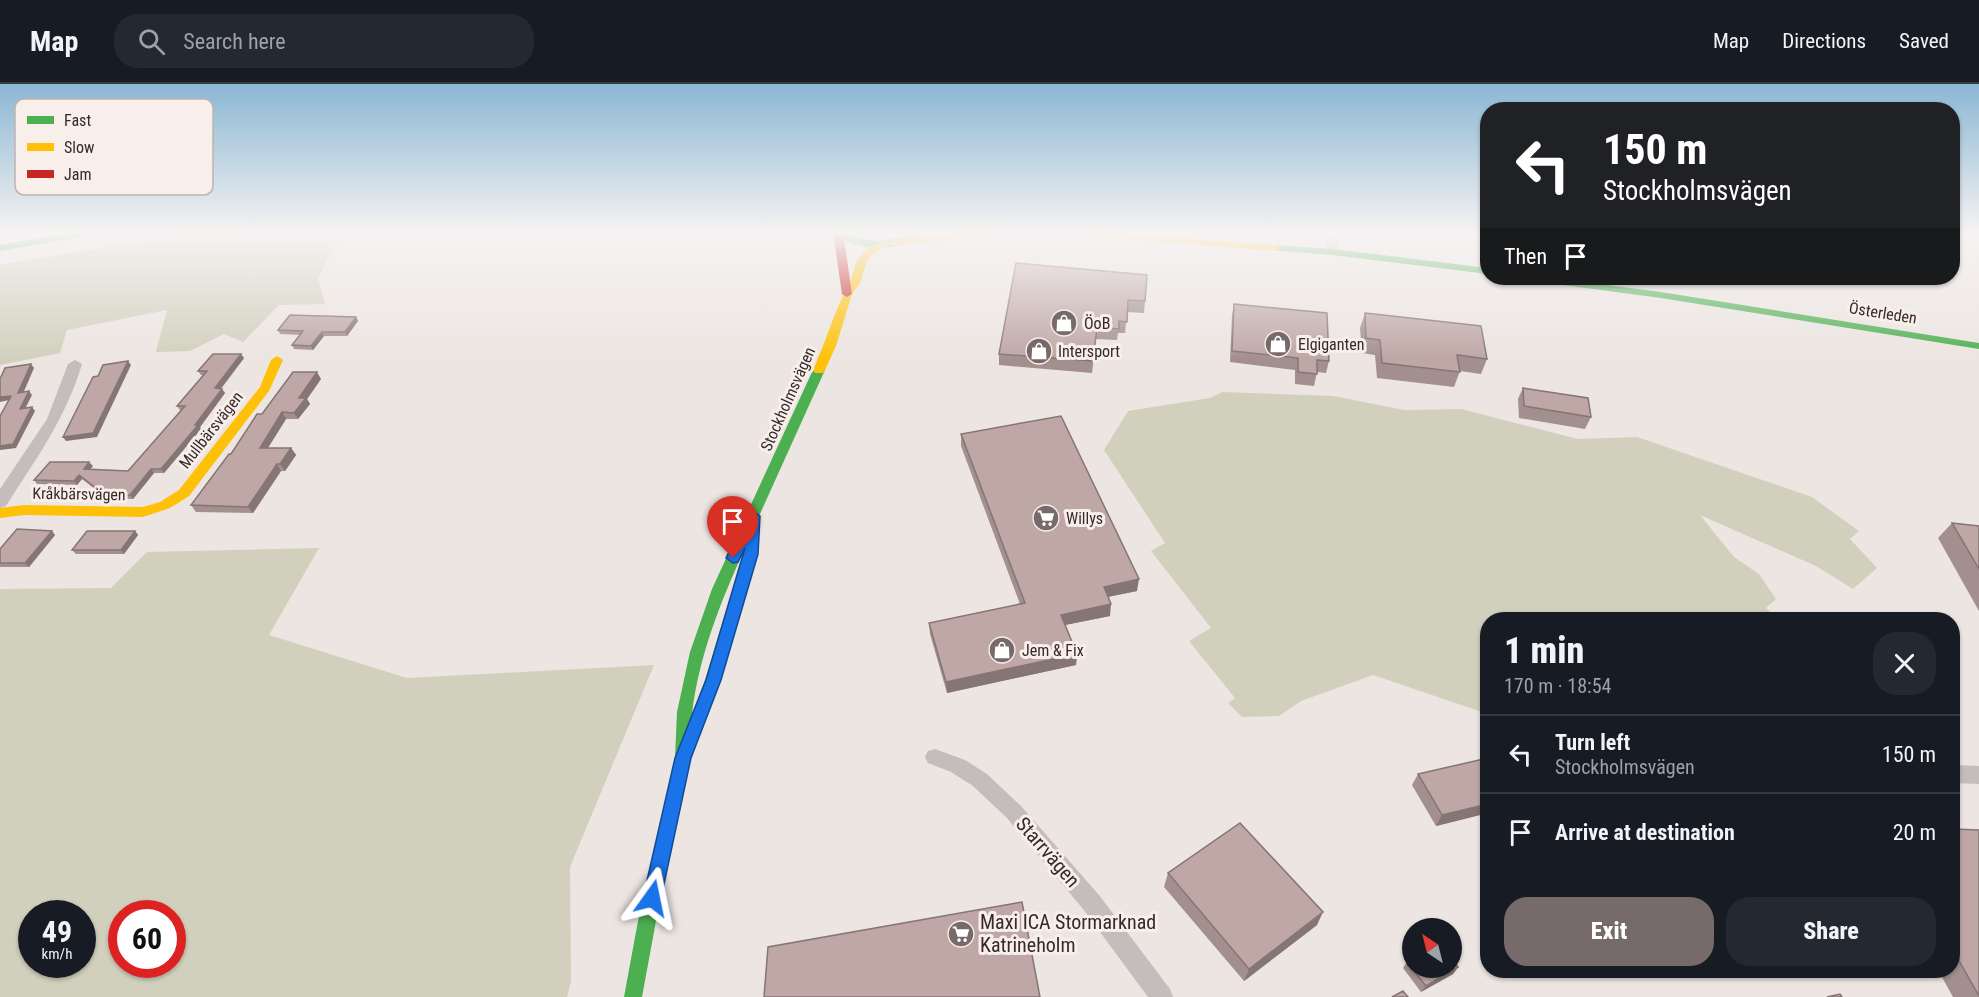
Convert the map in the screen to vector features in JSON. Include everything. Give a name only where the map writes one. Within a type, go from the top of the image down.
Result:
[{"type":"main road","name":"Stockholmsvägen","points":[[844,275],[847,294]]},
{"type":"main road","name":"Stockholmsvägen","points":[[683,758],[682,724],[704,629],[719,589],[830,346],[847,294],[858,275]]},
{"type":"main road","name":"Österleden","points":[[1585,285],[1697,300],[1979,346]]},
{"type":"main road","name":"Mullbärsvägen","points":[[158,508],[184,493],[265,388],[277,360]]},
{"type":"main road","name":"Kråkbärsvägen","points":[[0,513],[24,510],[143,512],[158,508]]},
{"type":"main road","name":"Stockholmsvägen","points":[[633,997],[647,921],[683,758],[713,680],[751,554],[753,516]]},
{"type":"street","points":[[0,502],[54,418],[67,390],[75,364]]},
{"type":"street","name":"Starrvägen","points":[[935,757],[958,766],[980,780],[1014,812],[1091,902],[1162,997]]},
{"type":"street","points":[[1960,774],[1979,775]]},
{"type":"green space","points":[[0,275],[320,275],[318,278],[325,304],[279,305],[243,342],[224,334],[190,351],[156,352],[167,310],[67,330],[60,353],[0,365]]},
{"type":"green space","points":[[1222,392],[1333,396],[1404,410],[1461,409],[1578,439],[1637,437],[1812,497],[1859,531],[1850,539],[1877,568],[1853,589],[1816,566],[1700,515],[1734,557],[1759,574],[1776,599],[1766,608],[1771,612],[1480,612],[1480,711],[1373,675],[1301,701],[1279,716],[1242,717],[1228,703],[1235,698],[1189,641],[1211,628],[1151,551],[1165,543],[1104,450],[1128,411],[1210,398]]},
{"type":"green space","points":[[319,548],[269,635],[407,678],[654,665],[570,867],[571,981],[567,997],[0,997],[0,589],[111,588],[147,552]]},
{"type":"building","name":"ÖoB","points":[[1014,275],[1147,275],[1145,301],[1128,300],[1127,322],[1119,321],[1119,329],[1097,327],[1093,361],[999,354]]},
{"type":"building","name":"Elgiganten","points":[[1234,304],[1327,313],[1329,361],[1317,360],[1317,374],[1298,372],[1298,358],[1232,351]]},
{"type":"building","points":[[1365,313],[1481,326],[1487,359],[1457,355],[1460,372],[1382,363],[1380,340],[1366,338]]},
{"type":"building","points":[[290,315],[356,317],[345,332],[322,332],[311,346],[292,345],[303,331],[278,330]]},
{"type":"building","points":[[213,354],[241,354],[215,388],[222,389],[195,425],[198,425],[161,469],[151,469],[130,495],[99,494],[101,492],[79,475],[74,481],[34,480],[50,462],[89,462],[84,469],[128,471],[185,406],[177,406],[207,371],[198,371]]},
{"type":"building","points":[[128,361],[93,433],[63,437],[93,377],[98,376],[103,365]]},
{"type":"building","points":[[31,364],[18,393],[29,391],[20,409],[32,407],[13,444],[0,446],[0,416],[11,396],[0,397],[0,379],[5,368]]},
{"type":"building","points":[[293,372],[317,372],[299,398],[306,398],[294,413],[282,412],[260,448],[291,448],[280,464],[277,464],[248,507],[191,505],[231,454],[257,414],[262,414]]},
{"type":"building","points":[[1523,388],[1588,398],[1591,417],[1524,406]]},
{"type":"building","name":"Willys","points":[[1061,416],[1139,579],[1104,587],[1111,604],[1061,615],[1077,654],[946,682],[929,623],[1025,603],[961,434]]},
{"type":"building","points":[[1952,523],[1979,526],[1979,569]]},
{"type":"building","points":[[17,529],[52,531],[25,563],[0,563],[0,549]]},
{"type":"building","points":[[87,531],[135,531],[121,550],[72,550]]},
{"type":"building","points":[[1480,760],[1480,806],[1442,815],[1418,774]]},
{"type":"building","points":[[1240,823],[1323,912],[1249,969],[1168,873]]},
{"type":"building","points":[[1960,829],[1979,830],[1979,996],[1960,962]]},
{"type":"building","name":"Maxi ICA Stormarknad Katrineholm","points":[[1022,902],[1040,997],[764,997],[768,947]]},
{"type":"building","points":[[1420,978],[1439,978],[1426,986]]},
{"type":"building","points":[[1403,991],[1408,997],[1392,997]]},
{"type":"traffic: fast","points":[[1586,285],[1979,346]]},
{"type":"traffic: fast","points":[[683,758],[683,734],[688,692],[697,652],[711,611],[819,370]]},
{"type":"traffic: fast","points":[[633,997],[647,921],[683,758],[713,680],[751,553],[752,540]]},
{"type":"traffic: slow","points":[[819,370],[830,346],[847,294],[858,275]]},
{"type":"traffic: slow","points":[[0,513],[24,510],[143,512],[165,505],[184,493],[265,388],[277,360]]},
{"type":"traffic: jam","points":[[844,275],[847,294]]},
{"type":"place","name":"ÖoB","points":[[1064,323]]},
{"type":"place","name":"Elgiganten","points":[[1278,344]]},
{"type":"place","name":"Intersport","points":[[1039,351]]},
{"type":"place","name":"Willys","points":[[1046,518]]},
{"type":"place","name":"Jem & Fix","points":[[1002,650]]},
{"type":"place","name":"Maxi ICA Stormarknad Katrineholm","points":[[961,934]]},
{"type":"route","points":[[652,898],[683,758],[713,680],[751,554],[753,516],[733,558]]}]
